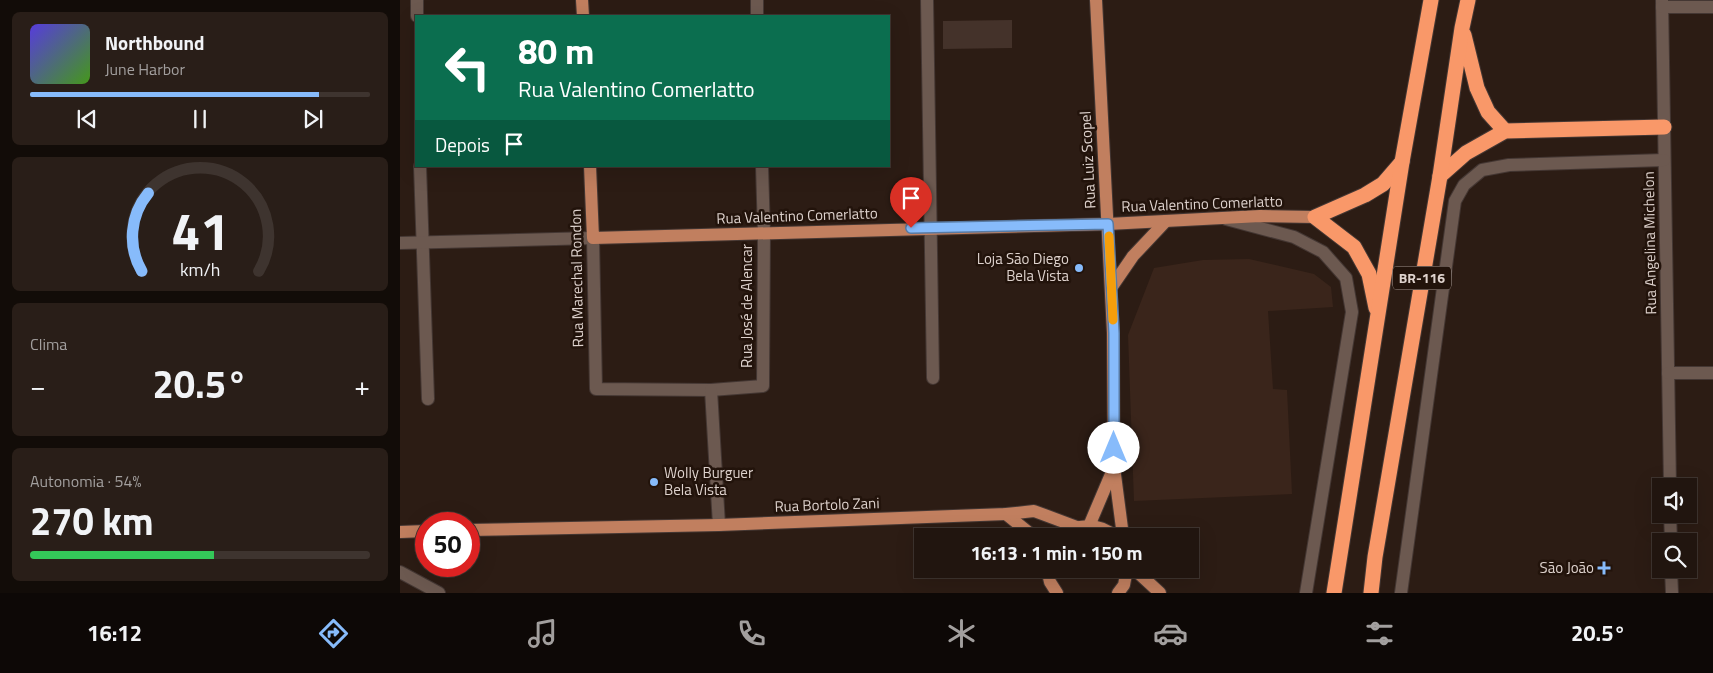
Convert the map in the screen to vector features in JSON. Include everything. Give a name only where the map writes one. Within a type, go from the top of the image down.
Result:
[{"type":"highway","name":"BR-116","points":[[1334,593],[1339,551],[1402,162],[1431,0]]},
{"type":"highway","name":"BR-116","points":[[1371,593],[1375,557],[1468,0]]},
{"type":"highway","points":[[1462,28],[1477,88],[1488,112],[1505,131]]},
{"type":"highway","points":[[1440,176],[1466,153],[1505,131],[1664,127]]},
{"type":"highway","points":[[1378,315],[1369,274],[1354,247],[1315,217],[1365,195],[1383,184],[1402,162]]},
{"type":"main road","points":[[582,0],[583,15]]},
{"type":"main road","name":"Rua Luiz Scopel","points":[[1096,0],[1114,333],[1114,467],[1122,528]]},
{"type":"main road","name":"Rua Marechal Rondon","points":[[590,167],[594,238]]},
{"type":"main road","name":"Rua Valentino Comerlatto","points":[[594,238],[1108,224],[1260,216],[1315,217]]},
{"type":"main road","points":[[1111,288],[1133,256],[1166,221]]},
{"type":"main road","name":"Rua Luiz Scopel","points":[[1083,526],[1114,467]]},
{"type":"main road","name":"Rua Bortolo Zani","points":[[480,530],[719,525],[1006,514],[1034,511],[1083,526],[1100,528]]},
{"type":"main road","points":[[1006,514],[1023,528]]},
{"type":"main road","points":[[1079,528],[1083,526]]},
{"type":"main road","points":[[400,532],[415,531]]},
{"type":"main road","points":[[1049,578],[1057,593]]},
{"type":"main road","points":[[1118,593],[1124,585],[1125,578]]},
{"type":"main road","points":[[1144,578],[1160,593]]},
{"type":"street","points":[[417,0],[417,15]]},
{"type":"street","points":[[757,0],[757,15]]},
{"type":"street","points":[[927,0],[933,378]]},
{"type":"street","points":[[1662,3],[1713,6]]},
{"type":"street","name":"Rua Angelina Michelon","points":[[1662,3],[1670,478]]},
{"type":"street","points":[[1401,593],[1455,201],[1464,185],[1482,170],[1509,165],[1664,160]]},
{"type":"street","points":[[420,167],[428,399]]},
{"type":"street","name":"Rua José de Alencar","points":[[711,390],[763,386],[764,233],[762,167]]},
{"type":"street","points":[[1221,218],[1294,237],[1322,252],[1346,278],[1352,312],[1306,593]]},
{"type":"street","name":"Rua Valentino Comerlatto","points":[[400,242],[594,238]]},
{"type":"street","name":"Rua Marechal Rondon","points":[[594,238],[596,389],[711,390]]},
{"type":"street","points":[[1668,374],[1713,372]]},
{"type":"street","points":[[711,390],[719,525]]},
{"type":"street","points":[[400,572],[439,593]]},
{"type":"street","points":[[1671,578],[1672,593]]},
{"type":"shaded area","points":[[1249,259],[1314,274],[1331,287],[1333,307],[1268,311],[1273,389],[1287,390],[1292,494],[1134,501],[1128,335],[1154,268],[1203,260]]},
{"type":"building","points":[[1012,20],[1012,48],[943,49],[943,21]]},
{"type":"slow traffic","points":[[1109,236],[1113,320]]},
{"type":"place","name":"Loja São Diego Bela Vista","points":[[1079,268]]},
{"type":"place","name":"Wolly Burguer Bela Vista","points":[[654,482]]},
{"type":"place","name":"São João","points":[[1604,568]]},
{"type":"route","points":[[911,228],[1108,224],[1114,333],[1114,448]]}]
